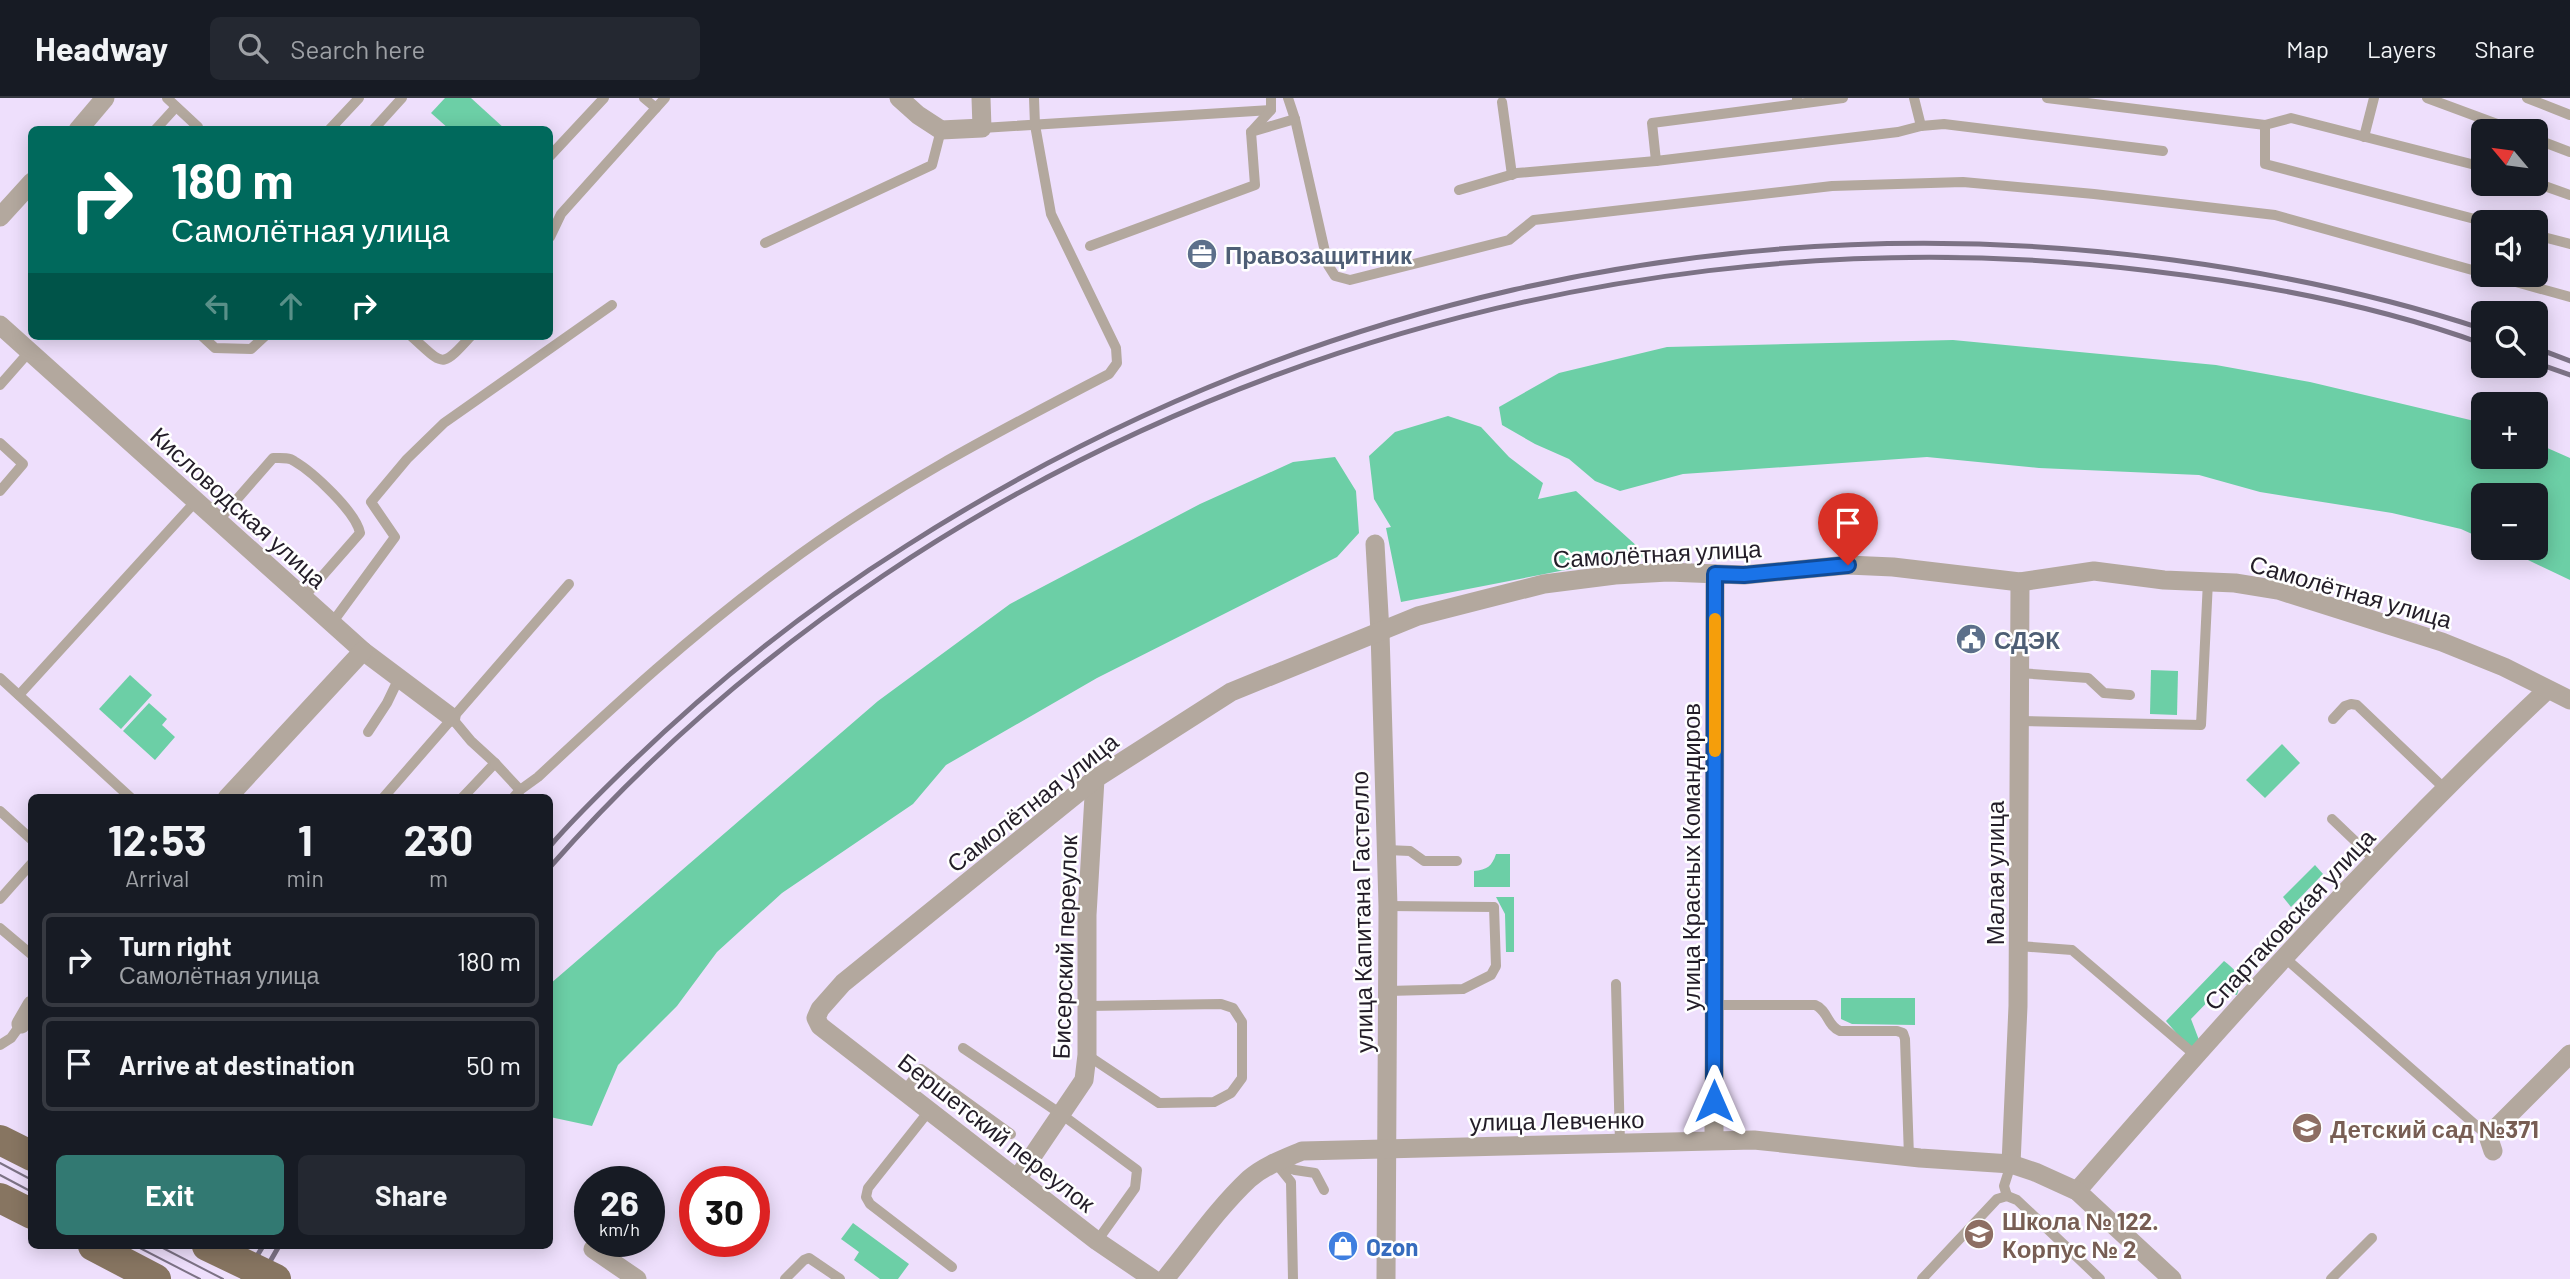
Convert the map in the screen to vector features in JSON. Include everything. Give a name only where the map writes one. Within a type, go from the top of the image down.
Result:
[{"type":"main road","points":[[0,1140],[28,1154]]},
{"type":"main road","points":[[0,1198],[28,1212]]},
{"type":"main road","points":[[99,1249],[147,1274]]},
{"type":"main road","points":[[213,1249],[276,1279]]},
{"type":"street","points":[[81,126],[105,98]]},
{"type":"street","points":[[899,98],[941,130],[982,128],[981,98]]},
{"type":"street","points":[[1,213],[28,186]]},
{"type":"street","name":"Кисловодская улица","points":[[0,325],[363,651],[451,717]]},
{"type":"street","name":"улица Капитана Гастелло","points":[[1375,544],[1388,906],[1386,1279]]},
{"type":"street","name":"Самолётная улица","points":[[817,1018],[820,1009],[843,983],[1095,779],[1231,692],[1418,616],[1544,584],[1628,574],[1744,575],[1848,565],[2020,582],[2094,571],[2164,580],[2235,583],[2278,590],[2442,642],[2504,667],[2570,700]]},
{"type":"street","name":"улица Красных Командиров","points":[[1714,1140],[1715,574]]},
{"type":"street","name":"Малая улица","points":[[2011,1164],[2019,946],[2020,582]]},
{"type":"street","points":[[231,794],[363,651]]},
{"type":"street","name":"Спартаковская улица","points":[[2077,1191],[2194,1055],[2444,788],[2547,690]]},
{"type":"street","name":"Бисерский переулок","points":[[1017,1179],[1084,1080],[1087,1055],[1087,915],[1095,779]]},
{"type":"street","points":[[21,1024],[28,1012]]},
{"type":"street","name":"Бершетский переулок","points":[[817,1018],[820,1026],[904,1092],[1097,1241],[1153,1279]]},
{"type":"street","points":[[2490,1144],[2570,1054]]},
{"type":"street","name":"улица Левченко","points":[[1165,1279],[1250,1178],[1275,1162],[1302,1152],[1754,1140],[1909,1157],[2011,1164],[2077,1191],[2172,1279]]},
{"type":"street","points":[[605,1257],[637,1279]]},
{"type":"lane","points":[[167,98],[197,126]]},
{"type":"lane","points":[[334,126],[359,98]]},
{"type":"lane","points":[[377,126],[402,98]]},
{"type":"lane","points":[[553,153],[604,98]]},
{"type":"lane","points":[[643,98],[656,108]]},
{"type":"lane","points":[[553,231],[561,214],[665,98]]},
{"type":"lane","points":[[451,717],[471,741],[495,763],[517,794],[680,647],[780,568],[913,480],[970,446],[1109,374],[1117,363],[1116,348],[1051,214],[1035,125],[1034,98]]},
{"type":"lane","points":[[1090,246],[1255,185],[1251,132],[1271,110],[1271,98]]},
{"type":"lane","points":[[1288,98],[1328,265],[1335,276],[1350,280],[1509,240],[1534,220],[1832,186],[1963,182],[2275,215],[2471,270]]},
{"type":"lane","points":[[1656,160],[1652,123],[1797,101],[1843,98]]},
{"type":"lane","points":[[1914,98],[1922,126]]},
{"type":"lane","points":[[2047,98],[2265,125],[2291,118],[2471,164]]},
{"type":"lane","points":[[2364,137],[2374,98]]},
{"type":"lane","points":[[2427,98],[2484,119]]},
{"type":"lane","points":[[2527,98],[2570,115]]},
{"type":"lane","points":[[1502,102],[1512,175]]},
{"type":"lane","points":[[159,126],[176,107]]},
{"type":"lane","points":[[982,128],[1271,110]]},
{"type":"lane","points":[[1251,132],[1295,119]]},
{"type":"lane","points":[[1459,190],[1512,175],[1871,135],[1944,124],[2163,151]]},
{"type":"lane","points":[[2265,125],[2265,164],[2471,218]]},
{"type":"lane","points":[[765,243],[932,165],[941,130]]},
{"type":"lane","points":[[2548,144],[2570,152]]},
{"type":"lane","points":[[2548,187],[2570,195]]},
{"type":"lane","points":[[2548,238],[2570,244]]},
{"type":"lane","points":[[2534,287],[2570,297]]},
{"type":"lane","points":[[332,623],[394,537],[371,502],[407,458],[444,423],[612,305]]},
{"type":"lane","points":[[206,340],[215,348],[251,349],[261,340]]},
{"type":"lane","points":[[416,340],[443,362],[450,359],[467,340]]},
{"type":"lane","points":[[0,384],[29,352]]},
{"type":"lane","points":[[0,443],[23,464],[0,491]]},
{"type":"lane","points":[[218,520],[273,458],[292,459],[338,498],[358,523],[360,533],[303,598]]},
{"type":"lane","points":[[19,695],[196,501]]},
{"type":"lane","points":[[2019,721],[2201,724],[2208,581]]},
{"type":"lane","points":[[386,794],[569,584]]},
{"type":"lane","points":[[2020,673],[2083,677],[2088,678],[2104,693],[2130,695]]},
{"type":"lane","points":[[0,678],[127,794]]},
{"type":"lane","points":[[368,732],[387,704],[399,678]]},
{"type":"lane","points":[[2333,719],[2345,706],[2357,705],[2444,788]]},
{"type":"lane","points":[[467,794],[495,763]]},
{"type":"lane","points":[[0,811],[28,836]]},
{"type":"lane","points":[[2332,819],[2376,861]]},
{"type":"lane","points":[[1387,850],[1410,851],[1424,861],[1457,861]]},
{"type":"lane","points":[[0,899],[28,868]]},
{"type":"lane","points":[[1388,906],[1494,907],[1496,966],[1491,975],[1463,989],[1388,991]]},
{"type":"lane","points":[[0,928],[28,952]]},
{"type":"lane","points":[[2019,946],[2072,950],[2194,1055]]},
{"type":"lane","points":[[2285,958],[2490,1144]]},
{"type":"lane","points":[[1616,985],[1620,1143]]},
{"type":"lane","points":[[1087,1006],[1221,1004],[1233,1008],[1242,1022],[1242,1077],[1231,1093],[1214,1102],[1159,1103],[1087,1055]]},
{"type":"lane","points":[[1714,1006],[1815,1005],[1824,1011],[1835,1029],[1840,1031],[1903,1033],[1909,1157]]},
{"type":"lane","points":[[0,1045],[11,1038],[21,1024]]},
{"type":"lane","points":[[963,1048],[1061,1114],[1137,1170],[1135,1188],[1097,1241]]},
{"type":"lane","points":[[904,1092],[920,1069],[1011,1134]]},
{"type":"lane","points":[[929,1111],[868,1188],[866,1197],[870,1204],[952,1267]]},
{"type":"lane","points":[[1275,1162],[1295,1170],[1315,1173],[1324,1190]]},
{"type":"lane","points":[[1275,1162],[1291,1182],[1293,1279]]},
{"type":"lane","points":[[2007,1196],[2004,1186],[2011,1164]]},
{"type":"lane","points":[[1922,1279],[1997,1199],[2007,1196],[2017,1200],[2100,1279]]},
{"type":"lane","points":[[2331,1279],[2372,1238]]},
{"type":"lane","points":[[785,1279],[809,1258],[840,1279]]},
{"type":"green space","points":[[445,98],[471,98],[502,126],[446,126],[431,113]]},
{"type":"green space","points":[[1953,340],[2216,365],[2310,382],[2471,420],[2471,469],[2548,469],[2548,448],[2570,458],[2570,580],[2528,560],[2548,560],[2548,483],[2471,483],[2471,534],[2392,513],[2260,492],[2199,475],[2039,468],[1927,457],[1683,474],[1620,491],[1595,481],[1569,459],[1502,425],[1499,407],[1559,373],[1667,347]]},
{"type":"green space","points":[[1448,416],[1481,427],[1509,457],[1543,483],[1538,499],[1576,491],[1649,557],[1622,559],[1401,602],[1386,528],[1391,527],[1374,499],[1369,456],[1395,432]]},
{"type":"green space","points":[[1335,457],[1356,491],[1359,533],[1337,557],[1097,678],[946,765],[913,804],[782,893],[717,952],[677,1006],[618,1065],[592,1126],[553,1118],[553,981],[878,701],[1010,604],[1200,504],[1293,462]]},
{"type":"green space","points":[[2151,670],[2178,671],[2177,715],[2150,714]]},
{"type":"green space","points":[[130,675],[152,695],[121,729],[99,709]]},
{"type":"green space","points":[[149,703],[167,719],[162,725],[175,737],[155,760],[123,731]]},
{"type":"green space","points":[[2282,744],[2300,763],[2265,798],[2246,780]]},
{"type":"green space","points":[[1496,854],[1510,854],[1510,887],[1474,887],[1474,871],[1488,867]]},
{"type":"green space","points":[[2315,865],[2323,874],[2291,907],[2283,897]]},
{"type":"green space","points":[[1496,897],[1514,897],[1514,952],[1506,952],[1505,914]]},
{"type":"green space","points":[[2224,961],[2238,975],[2237,995],[2219,990],[2191,1019],[2199,1040],[2190,1049],[2166,1021]]},
{"type":"green space","points":[[1841,998],[1915,998],[1915,1025],[1852,1024],[1841,1019]]},
{"type":"green space","points":[[853,1223],[909,1264],[898,1279],[880,1279],[854,1260],[859,1252],[841,1239]]},
{"type":"tram line","points":[[0,1163],[28,1178]]},
{"type":"tram line","points":[[0,1175],[28,1190]]},
{"type":"tram line","points":[[142,1249],[200,1279]]},
{"type":"tram line","points":[[165,1249],[223,1279]]},
{"type":"railway","points":[[553,843],[589,804],[696,703],[797,621],[906,546],[1051,462],[1201,391],[1355,333],[1514,290],[1675,260],[1840,245],[2006,245],[2173,260],[2252,272],[2369,296],[2471,325]]},
{"type":"railway","points":[[553,864],[708,710],[883,575],[1074,463],[1278,374],[1490,310],[1708,271],[1930,257],[2151,271],[2235,283],[2362,308],[2471,340]]},
{"type":"railway","points":[[2548,353],[2570,361]]},
{"type":"railway","points":[[2548,367],[2570,375]]},
{"type":"railway","points":[[243,1279],[261,1249]]},
{"type":"railway","points":[[260,1279],[277,1249]]},
{"type":"slow traffic","points":[[1715,619],[1715,751]]},
{"type":"place","name":"Правозащитник","points":[[1202,254]]},
{"type":"place","name":"СДЭК","points":[[1971,639]]},
{"type":"place","name":"Детский сад №371","points":[[2307,1128]]},
{"type":"place","name":"Школа № 122. Корпус № 2","points":[[1979,1234]]},
{"type":"place","name":"Ozon","points":[[1343,1246]]},
{"type":"route","points":[[1714,1101],[1715,574],[1744,575],[1848,565]]}]
